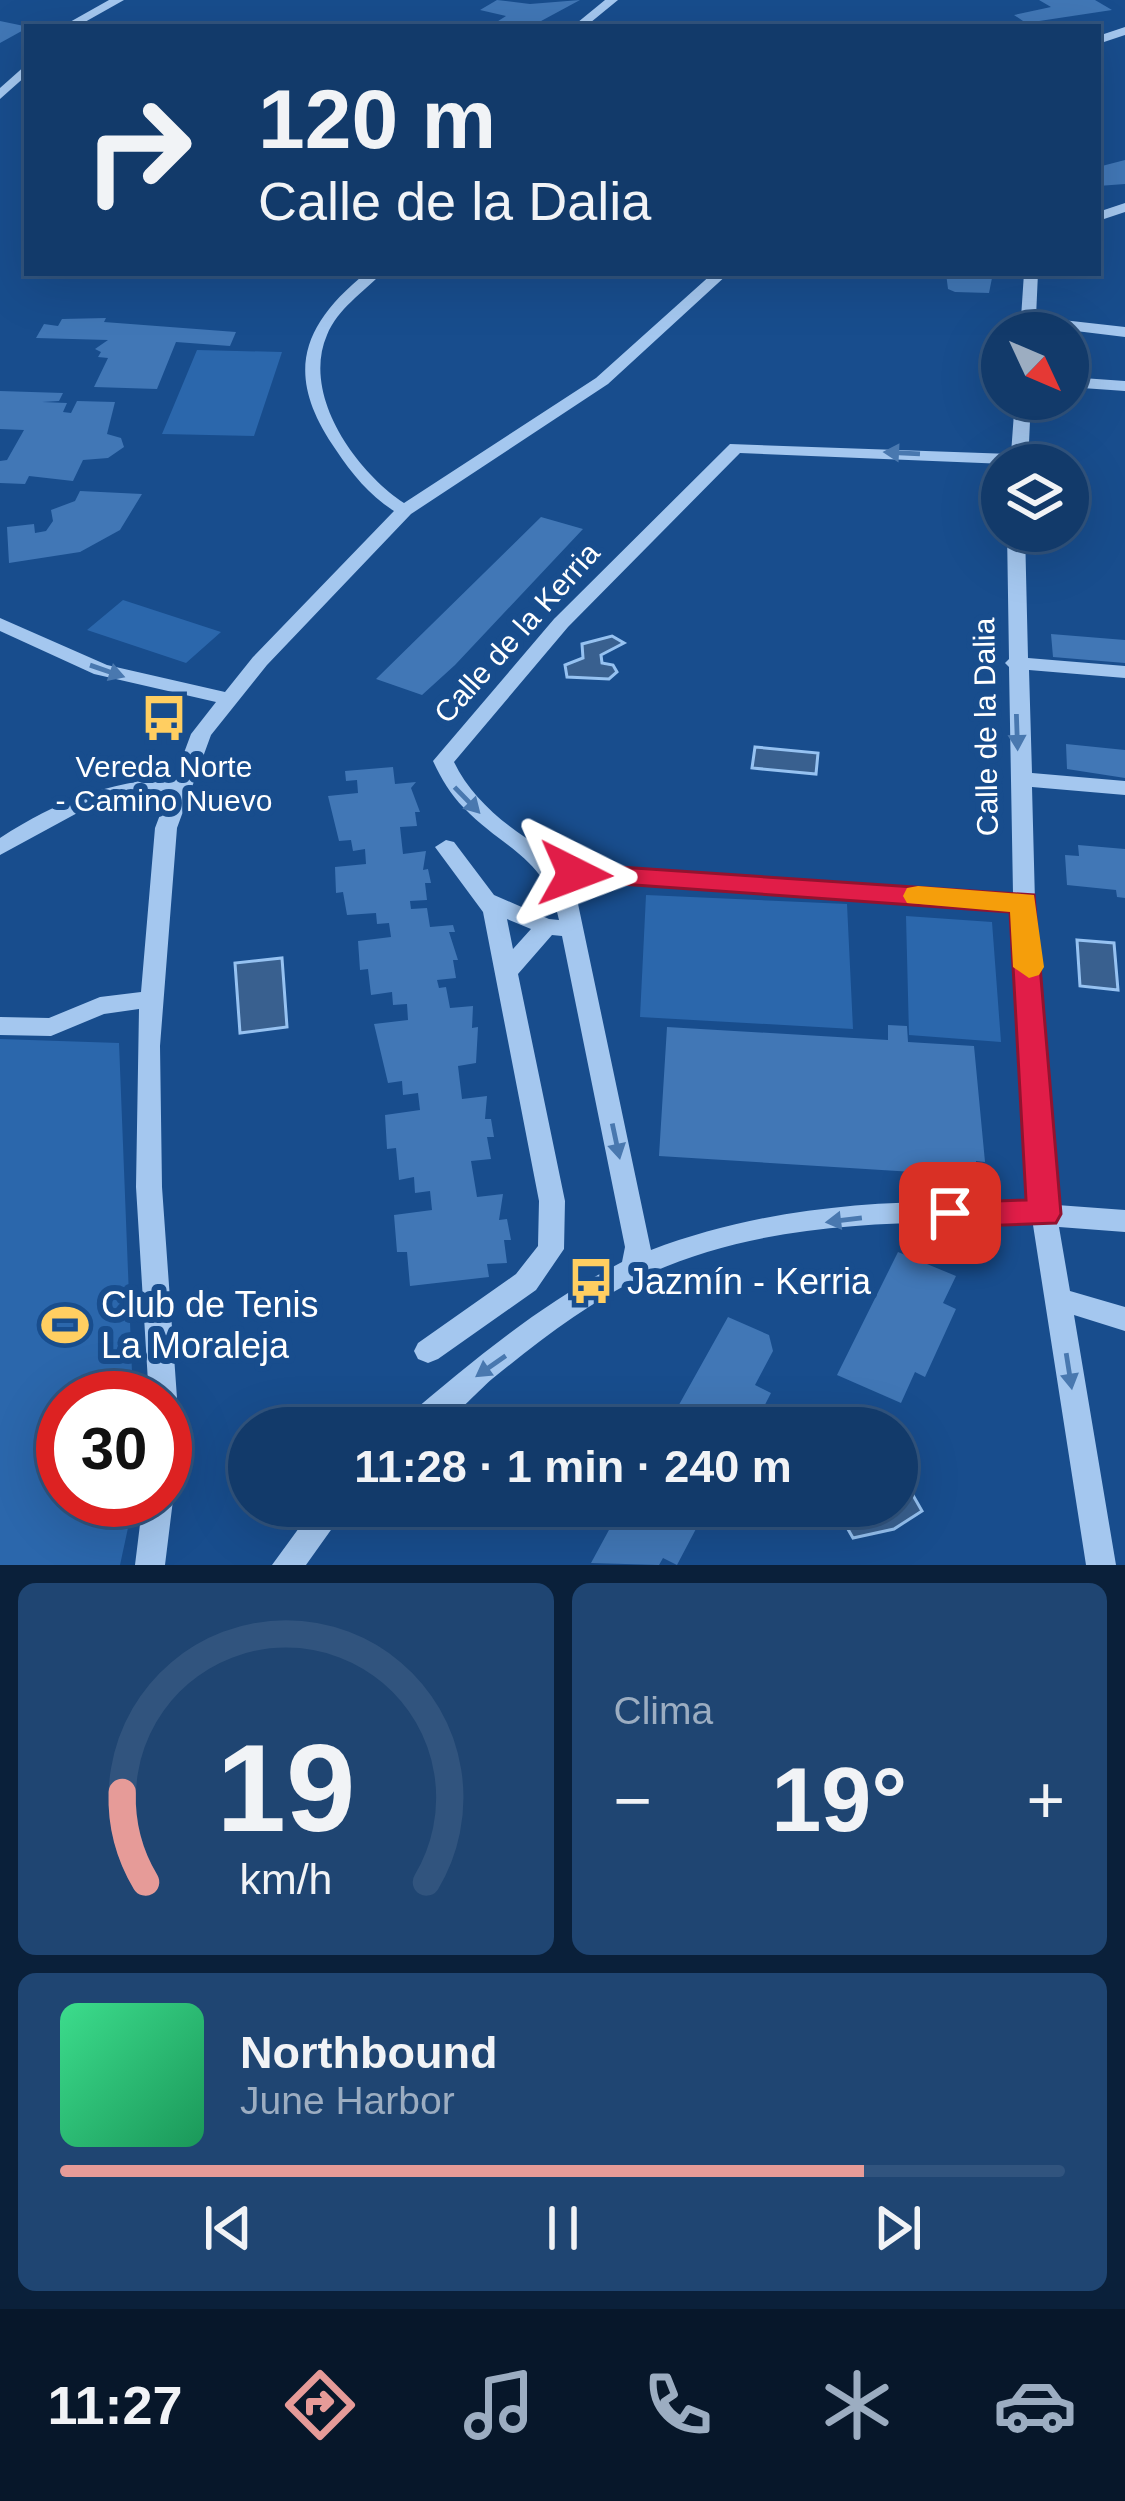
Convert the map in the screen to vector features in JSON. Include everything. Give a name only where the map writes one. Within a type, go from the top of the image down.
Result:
[{"type":"street","points":[[73,24],[118,0]]},
{"type":"street","points":[[582,24],[612,0]]},
{"type":"street","points":[[0,95],[24,71]]},
{"type":"street","points":[[372,276],[331,314],[314,342],[309,381],[325,427],[373,484],[411,505]]},
{"type":"street","points":[[161,1371],[149,1186],[151,999],[166,828],[201,734],[226,698],[411,505],[602,381],[719,276]]},
{"type":"street","points":[[1029,312],[1031,276]]},
{"type":"street","points":[[1089,330],[1125,332]]},
{"type":"street","points":[[1089,383],[1125,386]]},
{"type":"street","name":"Calle de la Kerria","points":[[544,860],[494,826],[454,788],[443,761],[561,623],[722,459],[736,448],[771,446],[981,460]]},
{"type":"street","name":"Calle de la Dalia","points":[[1016,552],[1024,902],[1044,1214],[1101,1565]]},
{"type":"street","points":[[0,624],[100,670],[226,698]]},
{"type":"street","points":[[1015,663],[1125,672]]},
{"type":"street","points":[[1019,779],[1125,788]]},
{"type":"street","points":[[0,848],[67,803],[110,788],[181,783]]},
{"type":"street","points":[[428,1351],[526,1282],[550,1249],[552,1201],[488,901],[446,847]]},
{"type":"street","points":[[544,860],[575,874],[1024,902]]},
{"type":"street","points":[[544,860],[566,899],[638,1246],[635,1268]]},
{"type":"street","points":[[488,901],[546,927],[572,928]]},
{"type":"street","points":[[506,973],[546,927]]},
{"type":"street","points":[[0,1026],[51,1027],[100,1006],[151,999]]},
{"type":"street","points":[[440,1407],[635,1268],[689,1248],[782,1227],[917,1212],[1044,1214],[1125,1222]]},
{"type":"street","points":[[1057,1298],[1125,1319]]},
{"type":"street","points":[[152,1562],[155,1527]]},
{"type":"street","points":[[287,1565],[317,1527]]},
{"type":"shaded area","points":[[197,350],[282,352],[254,436],[162,434]]},
{"type":"shaded area","points":[[123,600],[221,632],[186,663],[87,630]]},
{"type":"shaded area","points":[[612,636],[624,643],[601,655],[602,663],[613,665],[617,672],[609,679],[567,677],[565,665],[583,658],[582,644]]},
{"type":"shaded area","points":[[755,747],[818,753],[816,774],[752,768]]},
{"type":"shaded area","points":[[646,895],[847,904],[853,1029],[640,1017]]},
{"type":"shaded area","points":[[906,916],[992,922],[1001,1042],[909,1035]]},
{"type":"shaded area","points":[[1077,940],[1114,943],[1118,990],[1080,986]]},
{"type":"shaded area","points":[[282,958],[287,1027],[240,1033],[235,963]]},
{"type":"shaded area","name":"Club de Tenis La Moraleja","points":[[0,1039],[119,1043],[132,1371],[36,1371],[36,1527],[128,1527],[120,1565],[0,1565]]},
{"type":"shaded area","points":[[847,1527],[897,1527],[894,1529],[853,1538]]},
{"type":"building","points":[[497,0],[530,4],[580,0],[536,24],[494,24],[506,16],[480,10]]},
{"type":"building","points":[[1039,0],[1095,0],[1112,10],[1026,23],[1014,15],[1051,7]]},
{"type":"building","points":[[0,21],[24,26],[24,30],[0,43]]},
{"type":"building","points":[[1125,160],[1125,184],[1101,186],[1101,166]]},
{"type":"building","points":[[946,276],[992,276],[989,293],[948,289]]},
{"type":"building","points":[[106,318],[104,322],[236,332],[230,346],[176,342],[157,389],[94,387],[108,358],[98,357],[101,352],[95,349],[108,340],[36,338],[44,324]]},
{"type":"building","points":[[0,391],[63,393],[59,401],[42,402],[67,403],[63,412],[71,413],[77,401],[115,402],[107,434],[121,438],[124,447],[108,458],[83,460],[73,481],[29,476],[25,484],[0,483],[0,461],[7,460],[24,430],[0,429]]},
{"type":"building","points":[[80,491],[142,494],[120,530],[80,552],[9,563],[7,527],[34,524],[35,533],[46,531],[53,521],[51,510],[75,501]]},
{"type":"building","points":[[541,517],[583,529],[455,665],[422,695],[376,679]]},
{"type":"building","points":[[1051,634],[1125,640],[1125,663],[1053,657]]},
{"type":"building","points":[[1066,744],[1125,750],[1125,778],[1067,769]]},
{"type":"building","points":[[393,767],[395,784],[416,782],[411,788],[420,812],[415,812],[417,826],[400,827],[403,854],[426,851],[423,870],[428,869],[431,883],[425,883],[427,900],[410,901],[411,909],[427,908],[430,927],[453,925],[455,932],[449,932],[458,960],[453,960],[456,978],[437,980],[439,988],[446,987],[450,1008],[473,1006],[472,1028],[478,1027],[476,1063],[458,1066],[462,1099],[487,1096],[485,1119],[491,1119],[494,1137],[487,1137],[491,1159],[471,1161],[477,1197],[503,1194],[499,1220],[507,1219],[511,1240],[504,1240],[507,1263],[487,1264],[489,1277],[410,1286],[407,1252],[397,1252],[394,1215],[432,1210],[430,1191],[415,1193],[414,1177],[399,1180],[396,1148],[387,1149],[385,1115],[420,1110],[418,1093],[403,1095],[402,1081],[388,1083],[374,1024],[408,1020],[407,1004],[393,1005],[392,992],[371,995],[368,969],[360,970],[358,941],[391,937],[389,923],[377,924],[376,913],[347,915],[343,892],[336,893],[335,867],[366,864],[365,849],[353,851],[351,840],[339,841],[328,796],[358,793],[357,780],[346,781],[345,771]]},
{"type":"building","points":[[1078,845],[1125,849],[1125,898],[1117,897],[1116,890],[1067,885],[1065,855],[1079,856]]},
{"type":"building","points":[[888,1025],[907,1026],[908,1042],[974,1046],[985,1162],[976,1161],[977,1176],[659,1156],[667,1027],[888,1040]]},
{"type":"building","points":[[898,1252],[956,1276],[943,1303],[956,1309],[925,1377],[915,1372],[901,1403],[837,1375]]},
{"type":"building","points":[[728,1317],[769,1335],[773,1351],[755,1385],[771,1393],[764,1407],[678,1407]]},
{"type":"building","points":[[611,1527],[697,1527],[677,1565],[663,1558],[659,1565],[591,1563]]},
{"type":"slow traffic","points":[[918,896],[1024,902],[1029,967]]},
{"type":"place","name":"Vereda Norte - Camino Nuevo","points":[[164,718]]},
{"type":"place","name":"Jazmín - Kerria","points":[[591,1281]]},
{"type":"place","name":"Club de Tenis La Moraleja","points":[[65,1325]]},
{"type":"route","points":[[575,874],[1024,902],[1044,1214],[950,1213]]}]
